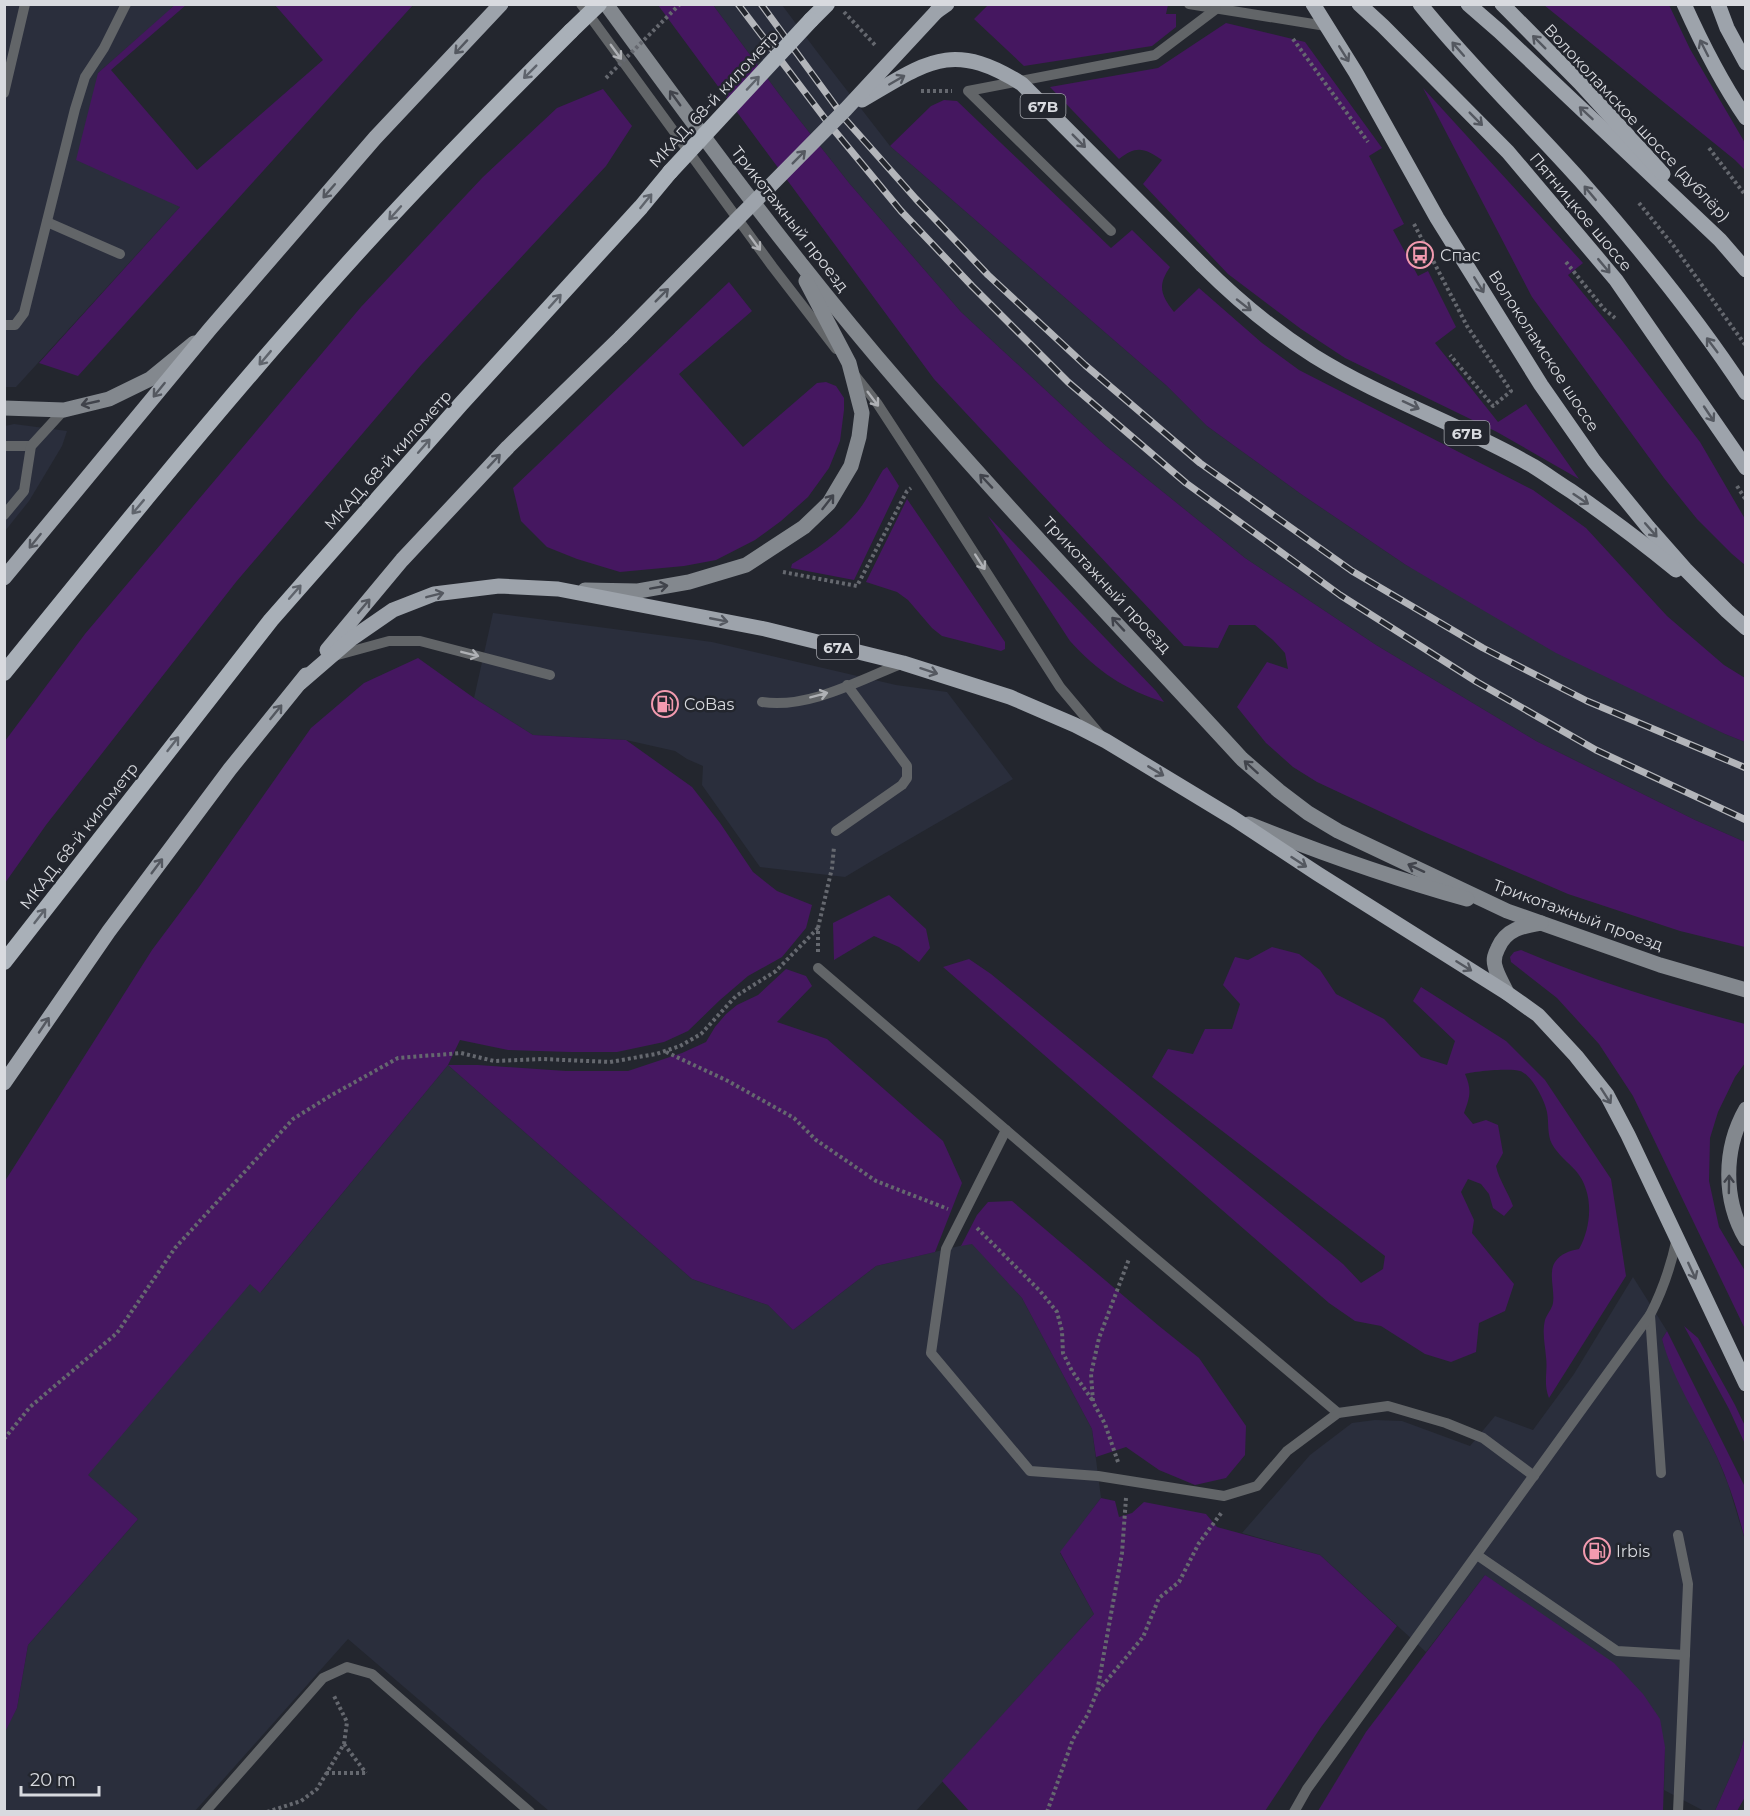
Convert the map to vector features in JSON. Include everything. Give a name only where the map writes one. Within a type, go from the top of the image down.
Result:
[{"type":"highway","points":[[4,673],[136,509],[303,313],[448,154],[599,4]]},
{"type":"highway","name":"МКАД, 68-й километр","points":[[4,962],[270,620],[670,172],[827,4]]},
{"type":"main road","points":[[4,578],[210,329],[375,138],[501,4]]},
{"type":"main road","name":"Трикотажный проезд","points":[[606,4],[790,251],[899,384],[1242,759],[1308,813],[1338,831],[1507,911],[1660,965],[1743,988]]},
{"type":"main road","name":"Волоколамское шоссе","points":[[1313,4],[1356,73],[1437,218],[1540,385],[1594,461],[1648,527],[1746,628]]},
{"type":"main road","name":"Пятницкое шоссе","points":[[1359,4],[1508,152],[1616,280],[1746,468]]},
{"type":"main road","name":"Пятницкое шоссе","points":[[1420,4],[1482,76],[1580,180],[1655,269],[1746,393]]},
{"type":"main road","points":[[1468,4],[1720,240],[1746,270]]},
{"type":"main road","name":"Волоколамское шоссе (дублёр)","points":[[1502,4],[1654,163],[1720,240]]},
{"type":"main road","points":[[1684,4],[1702,46],[1726,89],[1746,118]]},
{"type":"main road","points":[[1718,4],[1727,28],[1746,63]]},
{"type":"main road","points":[[4,1083],[109,931],[230,769],[402,560],[508,447],[621,337],[846,109],[943,7]]},
{"type":"main road","name":"67B","points":[[846,109],[925,64],[944,59],[983,64],[1003,72],[1022,84],[1235,297],[1277,331],[1314,356],[1360,381],[1533,466],[1599,511],[1727,611]]},
{"type":"main road","points":[[558,589],[638,591],[689,582],[746,565],[804,527],[829,503],[851,466],[862,413],[849,363],[790,251]]},
{"type":"main road","points":[[4,408],[64,410],[109,399],[150,379],[210,329]]},
{"type":"main road","name":"67A","points":[[300,683],[351,639],[393,610],[434,594],[499,586],[558,589],[765,629],[903,663],[1036,707],[1106,741],[1233,818]]},
{"type":"main road","points":[[1233,818],[1404,882],[1507,911]]},
{"type":"main road","points":[[1233,818],[1507,993],[1538,1015],[1576,1056],[1607,1095],[1628,1135],[1746,1384]]},
{"type":"main road","points":[[1507,993],[1495,967],[1494,957],[1501,942],[1508,933],[1520,927],[1541,923]]},
{"type":"main road","points":[[1746,1109],[1739,1121],[1730,1156],[1728,1193],[1739,1227],[1746,1239]]},
{"type":"lane","points":[[4,93],[26,4]]},
{"type":"lane","points":[[4,325],[15,325],[24,313],[85,77],[104,48],[126,4]]},
{"type":"lane","points":[[581,4],[772,266],[877,404],[1060,687],[1106,741]]},
{"type":"lane","points":[[1189,4],[1326,26]]},
{"type":"lane","points":[[1111,231],[968,91],[1155,55],[1216,9]]},
{"type":"lane","points":[[47,222],[120,254]]},
{"type":"lane","points":[[4,515],[24,491],[31,446],[64,410]]},
{"type":"lane","points":[[4,446],[31,446]]},
{"type":"lane","points":[[331,656],[389,640],[420,641],[550,675]]},
{"type":"lane","points":[[762,702],[775,704],[821,696],[903,663]]},
{"type":"lane","points":[[836,831],[902,785],[907,778],[907,766],[847,685]]},
{"type":"lane","points":[[818,968],[1338,1413]]},
{"type":"lane","points":[[1006,1130],[946,1249],[931,1353],[1030,1471],[1098,1476],[1224,1496],[1257,1486],[1287,1451],[1338,1413],[1388,1406],[1446,1423],[1483,1438],[1534,1476]]},
{"type":"lane","points":[[1294,1812],[1307,1789],[1650,1315],[1671,1268],[1677,1238]]},
{"type":"lane","points":[[1650,1315],[1661,1473]]},
{"type":"lane","points":[[1678,1535],[1688,1584],[1678,1812]]},
{"type":"lane","points":[[1477,1555],[1617,1652],[1685,1655]]},
{"type":"lane","points":[[205,1812],[323,1678],[347,1667],[372,1674],[530,1812]]},
{"type":"path","points":[[606,78],[680,4]]},
{"type":"path","points":[[1271,17],[1295,42],[1373,148]]},
{"type":"path","points":[[1709,148],[1746,196]]},
{"type":"path","points":[[1639,203],[1673,245],[1746,346]]},
{"type":"path","points":[[1412,221],[1467,326],[1511,391],[1493,406],[1450,355]]},
{"type":"path","points":[[1566,262],[1604,309]]},
{"type":"path","points":[[783,572],[857,586],[907,490],[913,486]]},
{"type":"path","points":[[818,968],[818,928],[832,868],[836,831]]},
{"type":"path","points":[[4,1439],[30,1407],[117,1333],[175,1248],[292,1119],[398,1058],[461,1053],[494,1061],[542,1059],[610,1062],[665,1052],[701,1034],[736,996],[776,971],[818,928]]},
{"type":"path","points":[[665,1052],[745,1090],[794,1118],[823,1145],[876,1181],[946,1208],[977,1228],[1040,1291],[1057,1312],[1062,1331],[1063,1353],[1105,1424],[1124,1480],[1126,1504],[1122,1553],[1097,1692],[1073,1739],[1047,1812]]},
{"type":"path","points":[[1093,1402],[1091,1374],[1100,1338],[1119,1282],[1136,1242]]},
{"type":"path","points":[[1097,1692],[1143,1637],[1159,1598],[1179,1582],[1199,1543],[1237,1492]]},
{"type":"path","points":[[267,1812],[301,1801],[316,1789],[344,1744],[346,1722],[339,1704],[323,1678]]},
{"type":"path","points":[[326,1773],[367,1773],[344,1744]]},
{"type":"shaded area","points":[[176,4],[186,5],[111,70],[197,170],[323,60],[275,5],[413,5],[78,376],[39,363],[180,207],[76,160],[98,73]]},
{"type":"shaded area","points":[[4,5],[176,5],[98,73],[180,207],[16,387],[4,387]]},
{"type":"shaded area","points":[[658,5],[713,5],[849,183],[961,312],[1106,446],[1245,558],[1376,645],[1536,741],[1695,820],[1745,842],[1745,947],[1680,931],[1568,894],[1424,832],[1317,782],[1293,767],[1266,743],[1237,707],[1267,662],[1288,669],[1285,653],[1255,625],[1229,625],[1218,648],[1184,646],[934,379]]},
{"type":"shaded area","points":[[713,5],[782,5],[890,146],[1167,386],[1207,426],[1301,494],[1406,565],[1725,734],[1745,742],[1745,842],[1695,820],[1536,741],[1376,645],[1245,558],[1106,446],[961,312],[849,183]]},
{"type":"shaded area","points":[[988,5],[1168,5],[1166,14],[1176,14],[1176,27],[1152,46],[1024,66],[974,19]]},
{"type":"shaded area","points":[[1544,5],[1669,5],[1690,49],[1745,143],[1745,170],[1735,160]]},
{"type":"shaded area","points":[[1226,23],[1305,42],[1382,148],[1369,156],[1404,224],[1393,230],[1418,276],[1428,271],[1456,327],[1435,343],[1498,422],[1526,404],[1579,479],[1497,432],[1345,358],[1301,329],[1228,274],[1143,184],[1162,160],[1140,150],[1130,152],[1119,159],[1050,87],[1158,68]]},
{"type":"shaded area","points":[[1423,88],[1583,263],[1568,275],[1700,442],[1745,519],[1745,565],[1697,519],[1664,478],[1532,297]]},
{"type":"shaded area","points":[[603,89],[632,126],[606,166],[421,365],[236,582],[46,825],[5,883],[5,741],[85,634],[361,307],[483,177],[557,108]]},
{"type":"shaded area","points":[[944,100],[957,101],[1111,248],[1132,230],[1170,267],[1163,280],[1162,290],[1174,312],[1199,288],[1262,343],[1299,370],[1533,490],[1586,528],[1667,616],[1724,665],[1745,678],[1745,742],[1556,653],[1406,565],[1301,494],[1207,426],[1167,386],[890,146],[931,106]]},
{"type":"shaded area","points":[[729,282],[752,311],[679,374],[743,447],[817,383],[826,382],[836,386],[844,398],[844,410],[840,441],[829,468],[808,497],[781,521],[755,540],[716,560],[684,566],[620,572],[547,547],[521,521],[513,488]]},
{"type":"shaded area","points":[[14,424],[67,431],[62,446],[29,501],[5,531],[5,426]]},
{"type":"shaded area","points":[[887,467],[899,486],[854,580],[791,568],[792,564],[810,553],[851,519]]},
{"type":"shaded area","points":[[907,499],[1005,642],[1005,649],[1001,651],[942,636],[908,600],[897,592],[866,582]]},
{"type":"shaded area","points":[[988,516],[1164,702],[1137,692],[1112,678],[1091,662],[1070,641]]},
{"type":"shaded area","points":[[493,613],[712,642],[896,685],[947,692],[1013,779],[845,877],[760,867],[702,785],[703,766],[675,751],[626,740],[533,735],[474,698]]},
{"type":"shaded area","points":[[418,658],[474,698],[533,735],[626,740],[692,787],[753,872],[777,891],[812,905],[806,928],[782,957],[748,976],[688,1031],[664,1042],[617,1052],[571,1052],[508,1050],[460,1040],[448,1065],[260,1293],[250,1284],[88,1475],[138,1519],[28,1645],[17,1708],[5,1732],[5,1181],[152,950],[311,728],[364,683]]},
{"type":"shaded area","points":[[889,895],[926,929],[930,948],[919,962],[899,947],[874,936],[834,960],[833,923]]},
{"type":"shaded area","points":[[1272,947],[1299,954],[1320,970],[1336,994],[1384,1019],[1421,1057],[1447,1065],[1455,1041],[1413,1001],[1421,987],[1506,1041],[1545,1080],[1611,1179],[1626,1276],[1549,1398],[1546,1387],[1544,1329],[1545,1320],[1553,1303],[1553,1266],[1563,1254],[1579,1249],[1587,1230],[1589,1209],[1582,1179],[1552,1144],[1544,1102],[1525,1073],[1501,1070],[1465,1074],[1469,1094],[1464,1113],[1473,1124],[1486,1120],[1498,1125],[1503,1153],[1496,1166],[1513,1206],[1504,1216],[1493,1208],[1489,1194],[1481,1184],[1468,1179],[1461,1192],[1474,1220],[1472,1233],[1514,1284],[1505,1311],[1479,1323],[1476,1352],[1451,1362],[1425,1354],[1381,1326],[1355,1321],[1329,1303],[943,967],[969,959],[991,974],[1343,1264],[1361,1283],[1383,1269],[1385,1256],[1152,1077],[1168,1049],[1193,1054],[1205,1029],[1232,1029],[1240,1004],[1223,985],[1235,957],[1248,960]]},
{"type":"shaded area","points":[[1521,950],[1632,991],[1745,1024],[1745,1063],[1735,1077],[1718,1112],[1710,1138],[1709,1181],[1719,1227],[1745,1271],[1745,1329],[1633,1096],[1599,1044],[1557,998],[1511,962],[1510,957],[1514,952]]},
{"type":"shaded area","points":[[786,969],[806,976],[812,986],[777,1022],[827,1039],[943,1141],[962,1183],[935,1252],[876,1266],[793,1330],[768,1305],[692,1279],[448,1065],[566,1071],[628,1071],[682,1053],[706,1042],[726,1014],[737,1005],[758,995]]},
{"type":"shaded area","points":[[448,1065],[692,1279],[768,1305],[793,1330],[876,1266],[972,1243],[1022,1298],[1092,1429],[1101,1498],[1060,1553],[1094,1614],[916,1811],[549,1811],[348,1639],[195,1811],[5,1811],[4,1732],[17,1708],[28,1645],[138,1519],[87,1475],[250,1283],[261,1292]]},
{"type":"shaded area","points":[[1012,1201],[1199,1358],[1246,1426],[1245,1455],[1226,1478],[1195,1485],[1159,1470],[1126,1447],[1096,1457],[1092,1429],[1022,1298],[972,1244],[961,1246],[977,1215],[988,1202]]},
{"type":"shaded area","points":[[1633,1277],[1667,1331],[1662,1339],[1670,1363],[1717,1457],[1745,1540],[1745,1735],[1739,1757],[1715,1811],[1704,1811],[1664,1790],[1665,1747],[1485,1575],[1426,1652],[1320,1555],[1242,1533],[1310,1455],[1352,1423],[1375,1420],[1402,1421],[1470,1446],[1495,1416],[1533,1430],[1574,1374]]},
{"type":"shaded area","points":[[1684,1326],[1698,1338],[1735,1405],[1745,1426],[1745,1444],[1729,1409]]},
{"type":"shaded area","points":[[1667,1331],[1745,1487],[1745,1540],[1721,1467],[1679,1385],[1667,1355],[1662,1339]]},
{"type":"shaded area","points":[[1101,1498],[1115,1501],[1119,1517],[1132,1513],[1144,1502],[1206,1514],[1217,1527],[1320,1555],[1397,1626],[1321,1727],[1265,1811],[969,1811],[942,1781],[1094,1614],[1060,1552]]},
{"type":"shaded area","points":[[1485,1575],[1614,1663],[1643,1694],[1660,1719],[1665,1747],[1663,1811],[1318,1811],[1366,1732]]},
{"type":"shaded area","points":[[1745,1735],[1745,1797],[1737,1811],[1715,1811],[1739,1757]]},
{"type":"railway","points":[[738,4],[829,124],[901,211],[1068,382],[1186,483],[1340,595],[1477,682],[1596,750],[1746,820]]},
{"type":"railway","points":[[761,4],[845,119],[988,275],[1085,365],[1200,463],[1352,571],[1483,648],[1587,701],[1746,768]]},
{"type":"place","name":"Спас","points":[[1420,255]]},
{"type":"place","name":"CoBas","points":[[665,704]]},
{"type":"place","name":"Irbis","points":[[1597,1551]]}]
